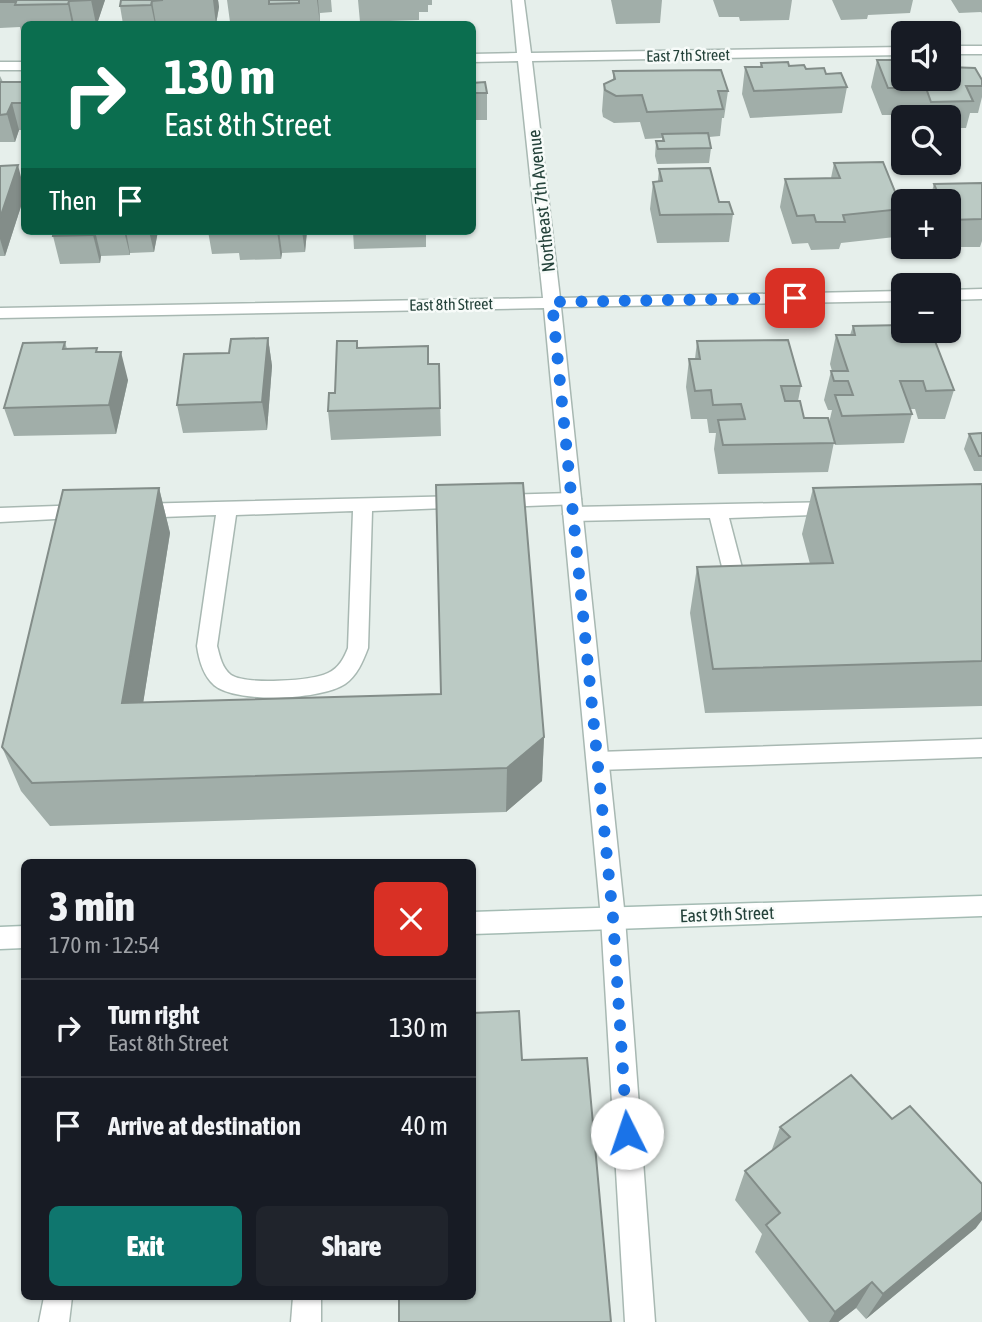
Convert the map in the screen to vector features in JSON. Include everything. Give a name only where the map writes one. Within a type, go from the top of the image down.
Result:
[{"type":"street","name":"Northeast 7th Avenue","points":[[518,0],[552,302],[613,918],[640,1322]]},
{"type":"street","points":[[961,50],[982,50]]},
{"type":"street","name":"East 7th Street","points":[[476,58],[891,51]]},
{"type":"street","points":[[0,66],[21,66]]},
{"type":"street","points":[[961,295],[982,294]]},
{"type":"street","name":"East 8th Street","points":[[0,313],[891,296]]},
{"type":"street","points":[[227,508],[207,646],[211,667],[227,683],[253,688],[302,686],[333,681],[350,667],[358,648],[363,505]]},
{"type":"street","points":[[0,514],[363,505],[718,511],[857,509]]},
{"type":"street","points":[[718,511],[738,592]]},
{"type":"street","points":[[598,761],[982,748]]},
{"type":"street","name":"East 9th Street","points":[[476,923],[982,906]]},
{"type":"street","points":[[0,938],[21,937]]},
{"type":"street","points":[[54,1322],[58,1300]]},
{"type":"street","points":[[306,1322],[307,1300]]},
{"type":"building","points":[[0,0],[91,0],[69,1],[68,4],[15,5],[16,2]]},
{"type":"building","points":[[121,0],[163,0],[152,1],[151,5],[120,6]]},
{"type":"building","points":[[269,0],[299,0],[299,3],[269,4]]},
{"type":"building","points":[[877,60],[891,60],[891,88],[888,88]]},
{"type":"building","points":[[788,62],[789,66],[804,65],[806,69],[824,68],[826,74],[841,73],[847,87],[754,91],[745,67],[762,67],[761,63]]},
{"type":"building","points":[[961,67],[975,68],[982,80],[982,86],[966,86],[973,101],[931,102],[927,91],[961,91]]},
{"type":"building","points":[[721,70],[728,91],[718,91],[723,109],[647,112],[642,95],[616,96],[605,90],[604,84],[615,79],[613,71]]},
{"type":"building","points":[[0,82],[21,82],[21,103],[12,103],[7,114],[0,115]]},
{"type":"building","points":[[485,82],[487,93],[476,93],[476,83]]},
{"type":"building","points":[[708,133],[711,148],[658,149],[656,141],[664,141],[662,134]]},
{"type":"building","points":[[883,162],[894,189],[891,189],[891,210],[843,215],[845,222],[816,222],[814,215],[797,216],[785,179],[840,178],[834,163]]},
{"type":"building","points":[[18,165],[0,218],[0,166]]},
{"type":"building","points":[[710,168],[719,202],[729,202],[733,214],[660,215],[653,182],[662,181],[659,169]]},
{"type":"building","points":[[982,183],[982,219],[961,220],[961,189],[936,189],[934,184]]},
{"type":"building","points":[[891,325],[891,343],[936,343],[954,390],[926,391],[923,381],[900,381],[912,414],[842,416],[835,395],[853,395],[848,381],[834,381],[831,371],[848,371],[836,335],[855,335],[853,326]]},
{"type":"building","points":[[268,338],[262,402],[177,405],[184,354],[229,353],[231,339]]},
{"type":"building","points":[[788,340],[801,386],[781,386],[785,401],[800,401],[804,418],[828,418],[835,443],[723,445],[718,420],[745,419],[741,404],[713,405],[711,390],[695,391],[689,359],[700,359],[697,341]]},
{"type":"building","points":[[337,341],[357,341],[357,348],[428,346],[428,364],[439,364],[440,408],[328,411],[329,393],[335,393]]},
{"type":"building","points":[[65,342],[63,349],[97,348],[96,352],[121,352],[109,405],[4,408],[23,343]]},
{"type":"building","points":[[982,433],[982,456],[979,456],[969,434]]},
{"type":"building","points":[[523,483],[544,737],[507,768],[32,783],[2,747],[63,490],[159,488],[122,703],[441,694],[436,485]]},
{"type":"building","points":[[982,484],[982,661],[713,669],[697,567],[833,563],[813,488]]},
{"type":"building","points":[[519,1011],[522,1060],[587,1058],[611,1322],[399,1322],[399,1300],[476,1300],[476,1013]]},
{"type":"building","points":[[851,1075],[892,1119],[910,1106],[982,1184],[982,1212],[883,1294],[872,1282],[835,1312],[766,1225],[780,1213],[745,1171],[790,1137],[780,1127]]},
{"type":"route","points":[[627,1133],[613,918],[552,302],[795,298]]}]
